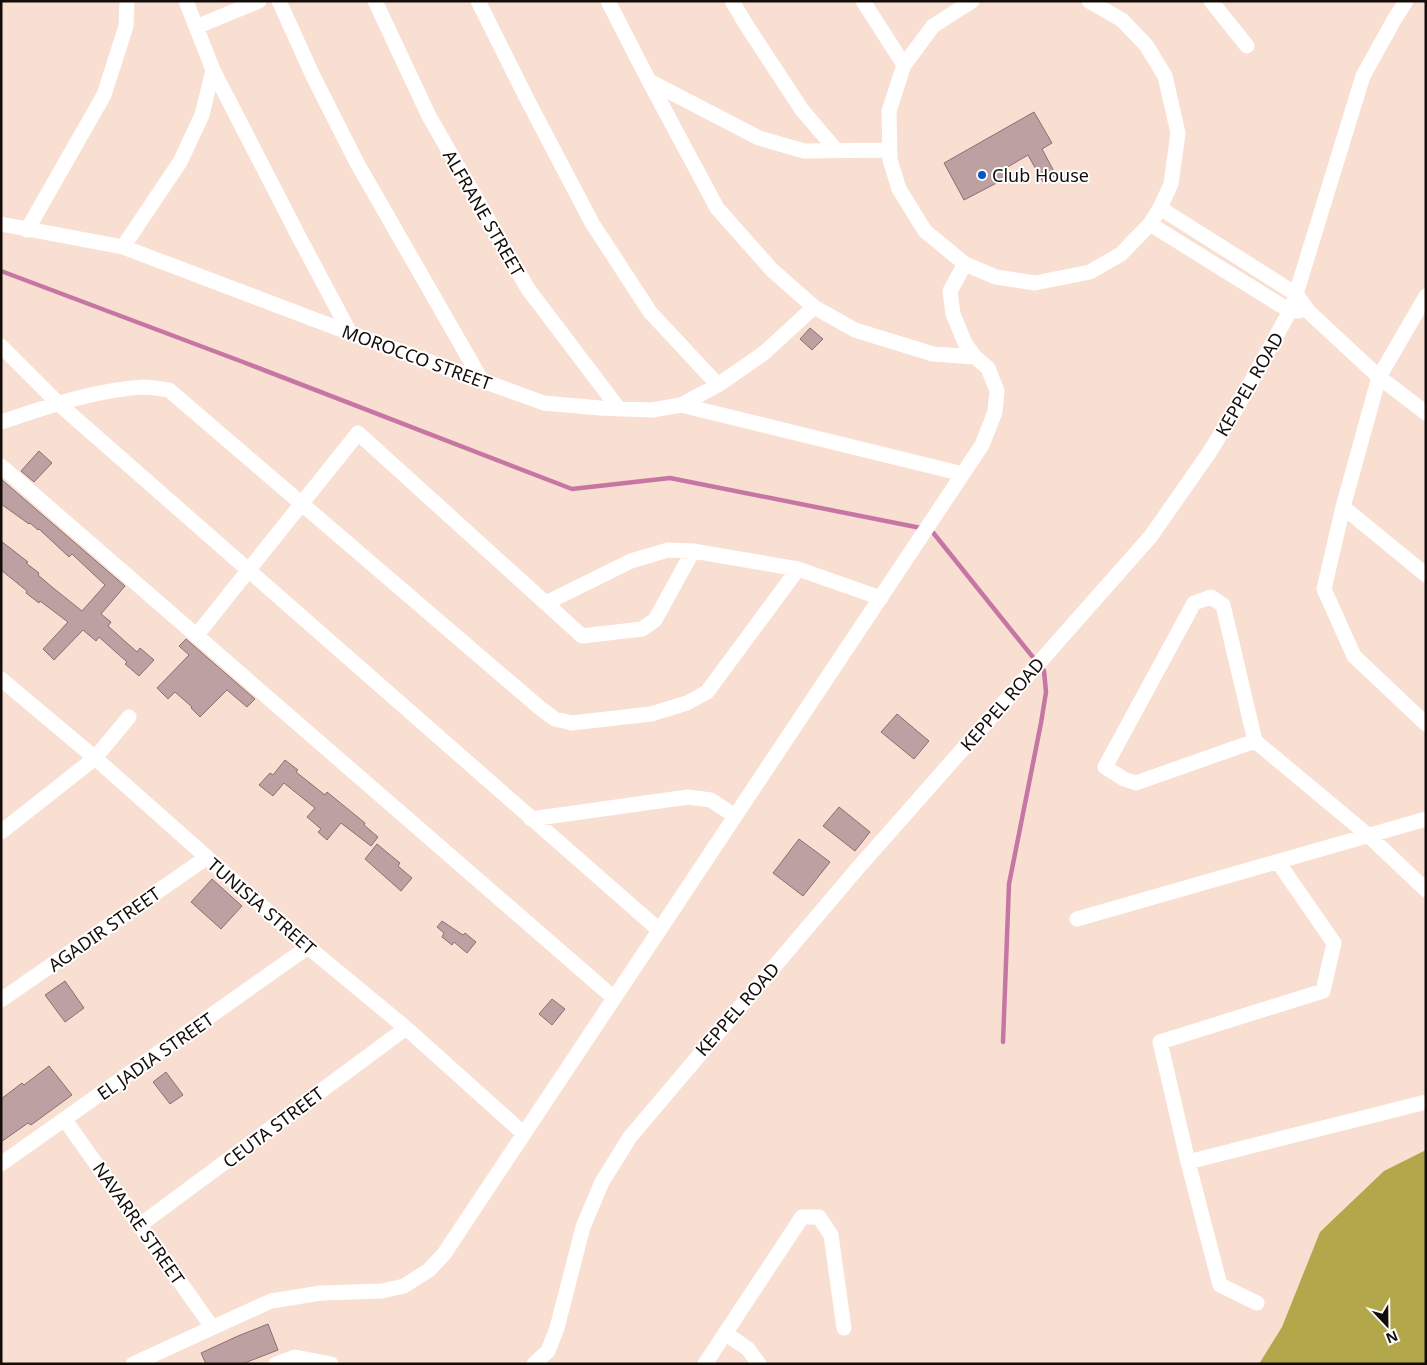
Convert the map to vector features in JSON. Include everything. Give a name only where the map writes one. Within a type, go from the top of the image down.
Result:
[{"type":"street","points":[[27,230],[104,95],[126,26],[127,1]]},
{"type":"street","points":[[186,1],[214,70],[299,238],[350,333]]},
{"type":"street","points":[[196,27],[259,1]]},
{"type":"street","points":[[279,1],[313,76],[357,163],[482,381]]},
{"type":"street","name":"ALFRANE STREET","points":[[375,1],[429,116],[528,289],[619,409]]},
{"type":"street","points":[[478,1],[592,223],[650,312],[718,385]]},
{"type":"street","points":[[608,1],[717,208],[772,270],[814,307],[854,330],[933,354],[975,357]]},
{"type":"street","points":[[732,1],[802,110],[837,151]]},
{"type":"street","points":[[863,1],[904,65]]},
{"type":"street","points":[[972,1],[933,26],[904,65],[889,111],[890,160],[899,189],[925,232],[965,264],[996,277],[1035,283],[1090,272],[1121,254],[1150,224],[1171,184],[1178,133],[1165,76],[1146,45],[1122,20],[1089,1]]},
{"type":"street","points":[[1211,1],[1247,46]]},
{"type":"street","name":"KEPPEL ROAD","points":[[534,1364],[548,1351],[557,1328],[583,1227],[602,1182],[630,1137],[850,877],[1151,536],[1204,461],[1236,409],[1290,311],[1364,76],[1406,1]]},
{"type":"street","points":[[123,247],[180,162],[202,115],[214,70]]},
{"type":"street","points":[[649,81],[759,138],[804,151],[890,150]]},
{"type":"street","points":[[1160,208],[1296,294],[1309,312],[1379,377],[1426,413]]},
{"type":"street","name":"MOROCCO STREET","points":[[1,224],[123,247],[350,333],[544,402],[652,410],[681,404],[718,385],[764,353],[814,307]]},
{"type":"street","points":[[1150,224],[1290,311],[1309,312]]},
{"type":"street","points":[[1197,253],[1207,238]]},
{"type":"street","points":[[133,1364],[271,1301],[321,1293],[382,1292],[404,1286],[429,1270],[444,1254],[982,445],[995,412],[997,391],[988,368],[975,357],[965,343],[953,314],[950,291],[965,264]]},
{"type":"street","points":[[1426,296],[1379,377],[1343,507],[1324,589],[1354,656],[1426,724]]},
{"type":"street","points":[[1,346],[59,404],[659,930]]},
{"type":"street","points":[[1,422],[102,392],[144,387],[170,390],[540,708],[555,719],[572,723],[651,714],[687,703],[707,692],[798,569]]},
{"type":"street","points":[[681,404],[963,474]]},
{"type":"street","points":[[196,636],[358,434],[582,636],[642,629],[656,620],[693,551]]},
{"type":"street","points":[[1,466],[614,998]]},
{"type":"street","points":[[1343,507],[1426,575]]},
{"type":"street","points":[[546,603],[631,561],[668,550],[693,551],[798,569],[881,598]]},
{"type":"street","points":[[1255,741],[1136,783],[1124,779],[1105,767],[1194,603],[1211,597],[1223,604],[1255,741],[1368,836],[1426,890]]},
{"type":"street","name":"TUNISIA STREET","points":[[1,679],[95,758],[308,947],[406,1028],[524,1134]]},
{"type":"street","points":[[1,832],[95,758],[129,717]]},
{"type":"street","points":[[531,818],[688,797],[711,800],[735,816]]},
{"type":"street","points":[[1077,918],[1426,819]]},
{"type":"street","name":"AGADIR STREET","points":[[1,1000],[206,858]]},
{"type":"street","points":[[1256,1303],[1220,1285],[1188,1162],[1160,1042],[1323,991],[1334,943],[1278,862]]},
{"type":"street","name":"EL JADIA STREET","points":[[1,1164],[308,947]]},
{"type":"street","name":"CEUTA STREET","points":[[140,1225],[406,1028]]},
{"type":"street","points":[[1188,1162],[1426,1102]]},
{"type":"street","name":"NAVARRE STREET","points":[[65,1120],[212,1327]]},
{"type":"street","points":[[705,1364],[802,1218],[819,1217],[831,1235],[844,1328]]},
{"type":"street","points":[[726,1333],[748,1349],[759,1364]]},
{"type":"street","points":[[276,1364],[295,1357],[331,1364]]},
{"type":"shaded area","points":[[1426,1150],[1426,1364],[1259,1364],[1282,1327],[1320,1232],[1384,1171]]},
{"type":"building","points":[[1034,112],[1052,143],[1042,149],[1056,175],[1043,182],[1028,155],[1006,168],[1010,176],[964,200],[944,163]]},
{"type":"building","points":[[810,328],[823,339],[812,350],[800,339]]},
{"type":"building","points":[[39,451],[52,463],[34,482],[21,471]]},
{"type":"building","points":[[1,479],[125,586],[101,614],[111,622],[108,626],[137,652],[140,648],[154,660],[139,676],[125,664],[127,662],[99,637],[96,641],[83,630],[54,660],[43,649],[68,622],[26,593],[27,591],[1,570],[1,541],[28,562],[26,563],[39,573],[38,575],[82,611],[105,585],[72,554],[69,557],[39,529],[1,504]]},
{"type":"building","points":[[186,639],[255,699],[247,707],[227,690],[200,717],[175,692],[168,699],[157,688],[189,655],[179,646]]},
{"type":"building","points":[[897,714],[929,741],[914,759],[881,732]]},
{"type":"building","points":[[285,760],[298,770],[296,772],[325,795],[327,792],[365,823],[364,825],[378,837],[371,846],[341,823],[327,840],[318,832],[321,829],[307,817],[315,808],[284,783],[273,796],[259,785],[270,773],[273,775]]},
{"type":"building","points":[[839,807],[870,832],[855,851],[823,826]]},
{"type":"building","points":[[799,839],[830,862],[803,896],[773,873]]},
{"type":"building","points":[[377,844],[400,863],[398,866],[412,878],[401,891],[365,859]]},
{"type":"building","points":[[212,879],[242,906],[221,929],[191,902]]},
{"type":"building","points":[[442,921],[463,935],[465,933],[476,942],[467,953],[454,942],[452,945],[442,937],[444,933],[437,927]]},
{"type":"building","points":[[65,981],[84,1008],[65,1022],[45,995]]},
{"type":"building","points":[[552,999],[565,1009],[552,1025],[539,1014]]},
{"type":"building","points":[[49,1066],[72,1095],[31,1125],[28,1123],[1,1142],[1,1099]]},
{"type":"building","points":[[166,1072],[183,1095],[170,1104],[153,1082]]},
{"type":"building","points":[[268,1324],[278,1350],[242,1364],[206,1364],[201,1353]]},
{"type":"waterway","points":[[1,271],[572,489],[670,478],[931,530],[1044,671],[1046,692],[1041,723],[1009,884],[1003,1042]]},
{"type":"place","name":"Club House","points":[[982,175]]}]
